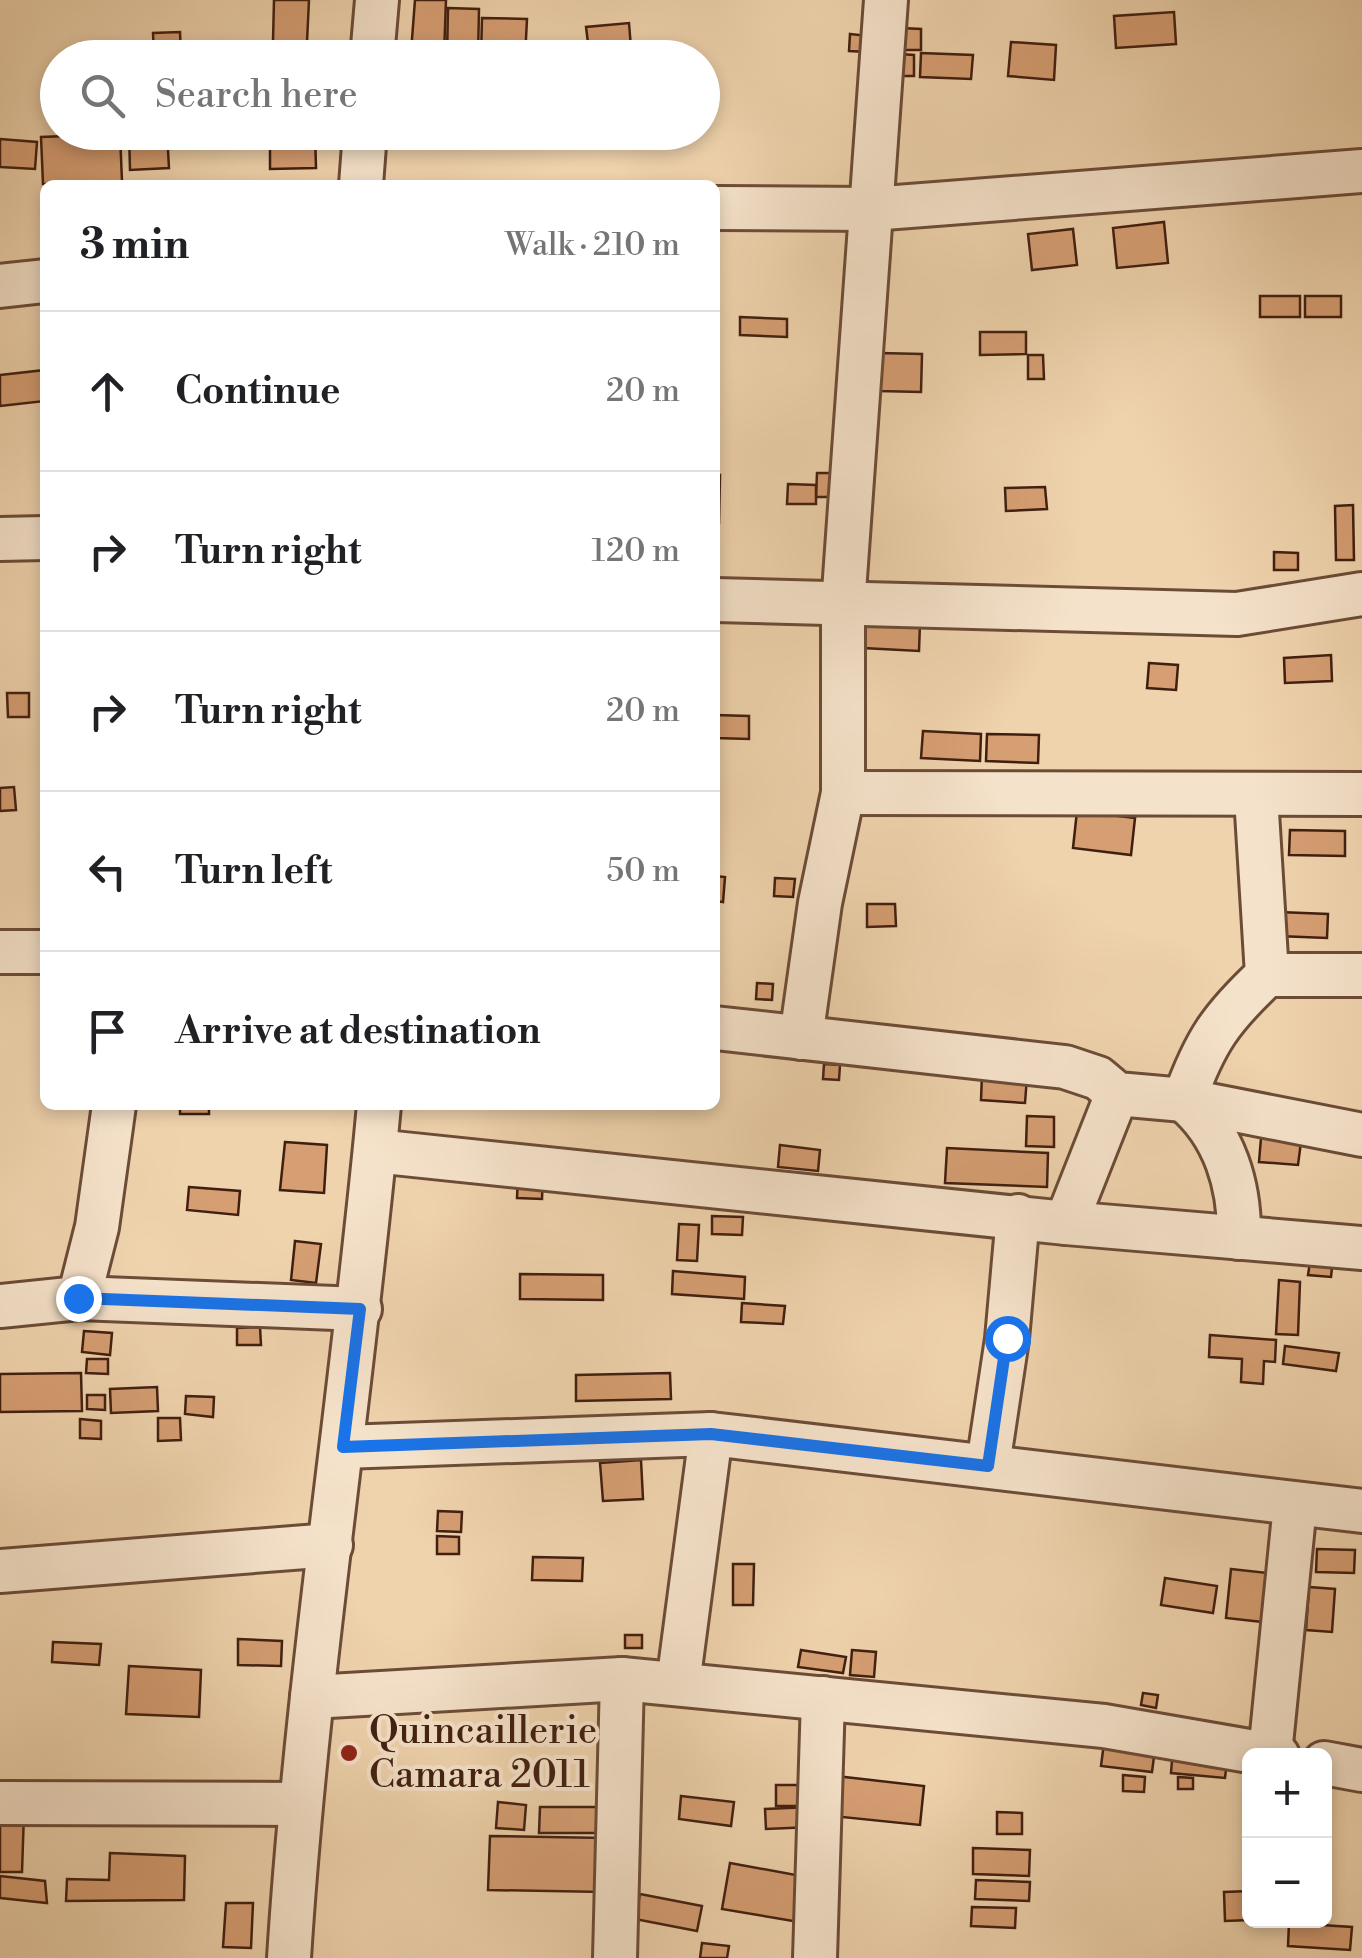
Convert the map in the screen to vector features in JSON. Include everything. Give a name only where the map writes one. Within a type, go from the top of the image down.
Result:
[{"type":"street","points":[[374,40],[377,0]]},
{"type":"street","points":[[800,1038],[820,902],[844,792],[843,606],[886,0]]},
{"type":"street","points":[[361,180],[364,150]]},
{"type":"street","points":[[720,208],[871,208],[1362,172]]},
{"type":"street","points":[[0,286],[40,282]]},
{"type":"street","points":[[0,539],[40,538]]},
{"type":"street","points":[[720,600],[1237,614],[1362,594]]},
{"type":"street","points":[[844,792],[1362,794]]},
{"type":"street","points":[[1256,796],[1268,976]]},
{"type":"street","points":[[0,952],[40,952]]},
{"type":"street","points":[[1184,1100],[1203,1046],[1234,1006],[1268,976],[1362,975]]},
{"type":"street","points":[[720,1029],[1065,1067],[1098,1078],[1116,1094],[1184,1100],[1362,1135]]},
{"type":"street","points":[[1066,1223],[1116,1094]]},
{"type":"street","points":[[1184,1100],[1208,1120],[1226,1161],[1240,1199],[1239,1238]]},
{"type":"street","points":[[78,1298],[97,1227],[113,1110]]},
{"type":"street","points":[[289,1958],[299,1804],[360,1309],[379,1110]]},
{"type":"street","points":[[375,1151],[1066,1223],[1362,1248]]},
{"type":"street","points":[[988,1466],[1007,1338],[1018,1216]]},
{"type":"street","points":[[0,1306],[78,1298],[360,1309]]},
{"type":"street","points":[[343,1447],[711,1434],[1362,1511]]},
{"type":"street","points":[[678,1684],[711,1434]]},
{"type":"street","points":[[1271,1748],[1296,1506]]},
{"type":"street","points":[[0,1571],[331,1545]]},
{"type":"street","points":[[615,1958],[622,1678]]},
{"type":"street","points":[[312,1697],[622,1678],[1104,1726],[1242,1749]]},
{"type":"street","points":[[815,1958],[823,1698]]},
{"type":"street","points":[[1332,1765],[1362,1770]]},
{"type":"street","points":[[0,1804],[299,1804]]},
{"type":"building","points":[[274,0],[309,0],[307,40],[273,40]]},
{"type":"building","points":[[415,0],[446,0],[445,40],[412,40]]},
{"type":"building","points":[[448,8],[479,9],[478,40],[447,40]]},
{"type":"building","points":[[1174,12],[1176,44],[1116,48],[1114,16]]},
{"type":"building","points":[[482,18],[527,19],[526,40],[481,40]]},
{"type":"building","points":[[629,23],[630,40],[588,40],[586,27]]},
{"type":"building","points":[[901,28],[921,29],[921,50],[900,50]]},
{"type":"building","points":[[180,32],[180,40],[153,40],[153,33]]},
{"type":"building","points":[[850,34],[869,36],[868,52],[849,51]]},
{"type":"building","points":[[1011,42],[1056,45],[1054,80],[1008,76]]},
{"type":"building","points":[[921,53],[973,55],[971,79],[920,77]]},
{"type":"building","points":[[899,54],[914,55],[914,76],[898,76]]},
{"type":"building","points":[[0,139],[37,142],[35,169],[0,167]]},
{"type":"building","points":[[42,150],[121,150],[122,180],[43,180]]},
{"type":"building","points":[[129,150],[168,150],[169,168],[130,170]]},
{"type":"building","points":[[270,150],[316,150],[316,168],[270,169]]},
{"type":"building","points":[[1164,222],[1168,263],[1117,268],[1113,228]]},
{"type":"building","points":[[1073,229],[1077,265],[1032,270],[1028,234]]},
{"type":"building","points":[[1260,296],[1300,296],[1300,317],[1260,317]]},
{"type":"building","points":[[1305,296],[1341,296],[1341,317],[1305,317]]},
{"type":"building","points":[[740,317],[787,319],[787,337],[740,335]]},
{"type":"building","points":[[980,332],[1026,332],[1026,354],[980,355]]},
{"type":"building","points":[[880,353],[922,354],[921,392],[879,391]]},
{"type":"building","points":[[1028,355],[1043,355],[1044,379],[1028,379]]},
{"type":"building","points":[[40,371],[40,402],[0,406],[0,375]]},
{"type":"building","points":[[817,473],[839,473],[839,497],[816,497]]},
{"type":"building","points":[[788,484],[816,485],[816,504],[787,504]]},
{"type":"building","points":[[1045,487],[1047,509],[1006,511],[1005,488]]},
{"type":"building","points":[[1353,505],[1354,560],[1336,560],[1335,506]]},
{"type":"building","points":[[1274,552],[1298,553],[1298,570],[1274,570]]},
{"type":"building","points":[[864,620],[920,623],[919,651],[863,648]]},
{"type":"building","points":[[1331,655],[1332,681],[1285,683],[1284,658]]},
{"type":"building","points":[[1149,663],[1178,665],[1176,690],[1147,688]]},
{"type":"building","points":[[7,693],[29,693],[29,717],[8,717]]},
{"type":"building","points":[[720,715],[749,716],[749,739],[720,738]]},
{"type":"building","points":[[923,731],[981,734],[980,761],[921,758]]},
{"type":"building","points":[[987,734],[1039,735],[1038,763],[986,761]]},
{"type":"building","points":[[14,787],[16,810],[0,811],[0,788]]},
{"type":"building","points":[[1077,811],[1135,818],[1131,855],[1073,848]]},
{"type":"building","points":[[1290,830],[1345,831],[1345,856],[1289,855]]},
{"type":"building","points":[[720,876],[725,877],[723,902],[720,902]]},
{"type":"building","points":[[775,878],[795,879],[793,897],[774,896]]},
{"type":"building","points":[[867,904],[895,904],[896,926],[867,927]]},
{"type":"building","points":[[1279,912],[1328,914],[1327,938],[1278,936]]},
{"type":"building","points":[[757,983],[773,984],[772,1000],[756,999]]},
{"type":"building","points":[[824,1064],[840,1065],[839,1080],[823,1079]]},
{"type":"building","points":[[982,1074],[1027,1077],[1025,1103],[981,1100]]},
{"type":"building","points":[[180,1110],[209,1110],[209,1114],[180,1114]]},
{"type":"building","points":[[1027,1116],[1054,1117],[1054,1147],[1026,1146]]},
{"type":"building","points":[[1261,1138],[1301,1142],[1298,1165],[1259,1162]]},
{"type":"building","points":[[285,1142],[327,1145],[324,1193],[280,1190]]},
{"type":"building","points":[[780,1145],[820,1150],[818,1171],[778,1167]]},
{"type":"building","points":[[947,1148],[1048,1153],[1047,1187],[945,1183]]},
{"type":"building","points":[[518,1175],[543,1175],[542,1199],[517,1198]]},
{"type":"building","points":[[189,1187],[240,1191],[238,1215],[187,1210]]},
{"type":"building","points":[[712,1216],[743,1217],[742,1235],[712,1234]]},
{"type":"building","points":[[679,1224],[699,1225],[697,1261],[677,1260]]},
{"type":"building","points":[[295,1241],[321,1244],[316,1283],[291,1280]]},
{"type":"building","points":[[1311,1256],[1333,1258],[1331,1277],[1308,1275]]},
{"type":"building","points":[[673,1271],[745,1277],[744,1299],[672,1294]]},
{"type":"building","points":[[520,1274],[603,1275],[603,1300],[520,1299]]},
{"type":"building","points":[[1279,1280],[1300,1282],[1298,1335],[1276,1334]]},
{"type":"building","points":[[742,1303],[785,1306],[783,1324],[741,1322]]},
{"type":"building","points":[[260,1327],[261,1345],[237,1345],[237,1328]]},
{"type":"building","points":[[84,1331],[112,1333],[110,1355],[82,1352]]},
{"type":"building","points":[[1210,1335],[1276,1340],[1275,1362],[1264,1361],[1263,1384],[1241,1382],[1242,1359],[1209,1357]]},
{"type":"building","points":[[1285,1346],[1339,1353],[1336,1371],[1283,1364]]},
{"type":"building","points":[[87,1359],[108,1359],[108,1374],[86,1373]]},
{"type":"building","points":[[81,1373],[82,1411],[0,1412],[0,1374]]},
{"type":"building","points":[[670,1373],[671,1399],[576,1401],[576,1375]]},
{"type":"building","points":[[157,1387],[158,1411],[111,1413],[110,1389]]},
{"type":"building","points":[[87,1395],[105,1395],[105,1410],[87,1409]]},
{"type":"building","points":[[186,1396],[214,1397],[213,1417],[185,1414]]},
{"type":"building","points":[[158,1418],[180,1418],[181,1440],[158,1441]]},
{"type":"building","points":[[80,1419],[101,1421],[101,1439],[80,1438]]},
{"type":"building","points":[[641,1460],[643,1499],[603,1501],[600,1463]]},
{"type":"building","points":[[438,1511],[462,1512],[461,1532],[437,1531]]},
{"type":"building","points":[[437,1536],[459,1537],[459,1554],[437,1554]]},
{"type":"building","points":[[1317,1549],[1355,1550],[1354,1573],[1316,1572]]},
{"type":"building","points":[[533,1557],[583,1558],[582,1581],[532,1580]]},
{"type":"building","points":[[733,1564],[754,1564],[753,1605],[733,1605]]},
{"type":"building","points":[[1231,1569],[1268,1573],[1263,1622],[1226,1618]]},
{"type":"building","points":[[1165,1578],[1217,1586],[1213,1613],[1161,1605]]},
{"type":"building","points":[[1309,1587],[1335,1589],[1332,1632],[1306,1630]]},
{"type":"building","points":[[625,1635],[642,1635],[642,1648],[625,1648]]},
{"type":"building","points":[[238,1639],[282,1641],[281,1666],[238,1665]]},
{"type":"building","points":[[53,1642],[101,1644],[99,1665],[52,1662]]},
{"type":"building","points":[[801,1650],[846,1657],[843,1673],[798,1667]]},
{"type":"building","points":[[852,1650],[876,1652],[874,1677],[850,1675]]},
{"type":"building","points":[[129,1666],[201,1670],[199,1717],[126,1714]]},
{"type":"building","points":[[1143,1693],[1158,1695],[1156,1708],[1141,1705]]},
{"type":"building","points":[[1105,1735],[1156,1741],[1152,1772],[1101,1766]]},
{"type":"building","points":[[1173,1748],[1228,1753],[1225,1778],[1171,1773]]},
{"type":"building","points":[[1123,1775],[1145,1777],[1144,1792],[1123,1791]]},
{"type":"building","points":[[836,1776],[924,1786],[920,1825],[832,1816]]},
{"type":"building","points":[[1178,1777],[1193,1778],[1193,1789],[1178,1789]]},
{"type":"building","points":[[776,1785],[801,1785],[801,1806],[776,1806]]},
{"type":"building","points":[[681,1796],[734,1802],[731,1826],[679,1819]]},
{"type":"building","points":[[498,1802],[526,1805],[524,1830],[496,1828]]},
{"type":"building","points":[[540,1807],[613,1807],[613,1833],[539,1833]]},
{"type":"building","points":[[812,1807],[812,1827],[766,1829],[765,1809]]},
{"type":"building","points":[[0,1812],[24,1813],[22,1872],[0,1872]]},
{"type":"building","points":[[997,1812],[1022,1813],[1022,1834],[997,1834]]},
{"type":"building","points":[[490,1836],[605,1838],[604,1892],[488,1890]]},
{"type":"building","points":[[973,1848],[1030,1850],[1029,1876],[973,1874]]},
{"type":"building","points":[[110,1853],[185,1856],[184,1900],[66,1901],[67,1879],[109,1880]]},
{"type":"building","points":[[730,1863],[812,1878],[805,1923],[722,1909]]},
{"type":"building","points":[[0,1876],[45,1881],[47,1903],[0,1898]]},
{"type":"building","points":[[976,1880],[1030,1882],[1029,1901],[975,1899]]},
{"type":"building","points":[[1242,1891],[1242,1920],[1225,1921],[1224,1892]]},
{"type":"building","points":[[640,1894],[702,1906],[697,1931],[635,1919]]},
{"type":"building","points":[[226,1903],[253,1903],[251,1948],[223,1947]]},
{"type":"building","points":[[972,1907],[1016,1908],[1015,1928],[971,1926]]},
{"type":"building","points":[[1352,1927],[1350,1950],[1288,1946],[1289,1928]]},
{"type":"building","points":[[702,1943],[729,1946],[727,1958],[700,1958]]},
{"type":"place","name":"Quincaillerie Camara 2011","points":[[349,1753]]},
{"type":"route","points":[[78,1298],[360,1309],[343,1447],[711,1434],[988,1466],[1007,1338]]}]
